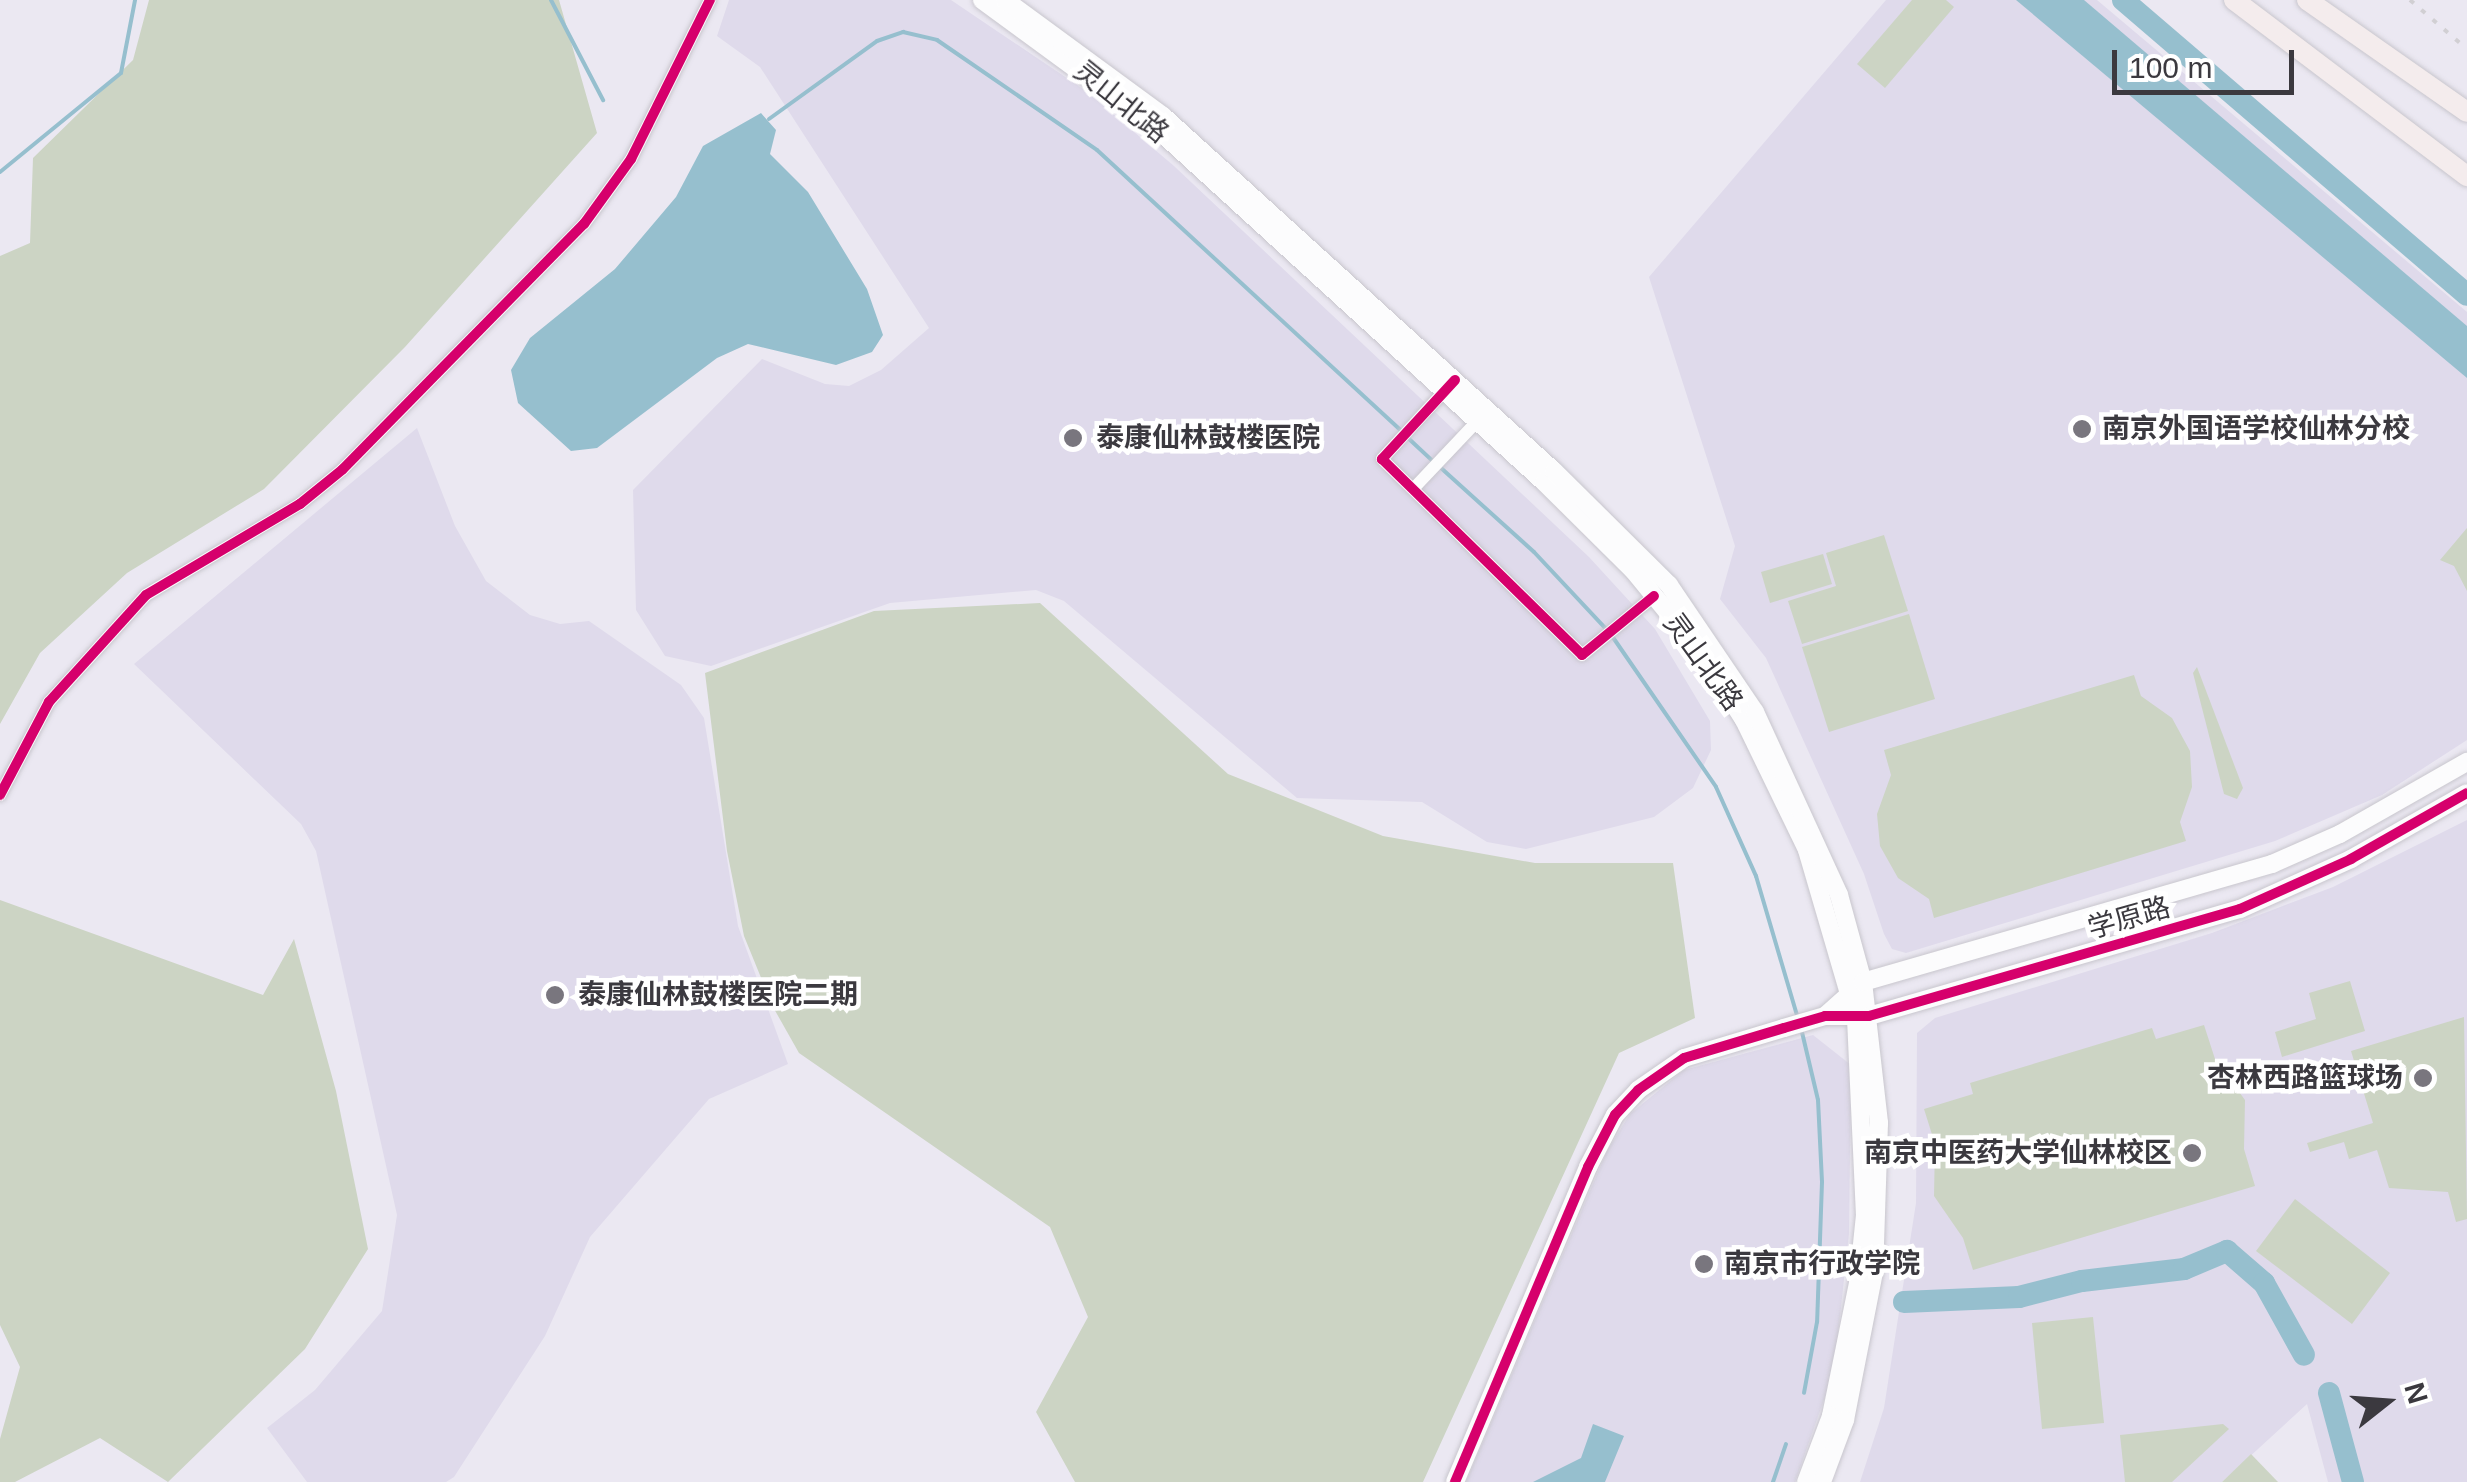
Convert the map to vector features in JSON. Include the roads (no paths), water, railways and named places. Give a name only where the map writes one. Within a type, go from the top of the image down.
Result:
[{"type":"main road","name":"灵山北路","points":[[982,0],[1154,126],[1647,561],[1714,648],[1793,783],[1840,895],[1863,1017],[1879,1139],[1874,1272],[1844,1420],[1822,1482]]},
{"type":"main road","name":"灵山北路","points":[[1005,0],[1163,116],[1450,386]]},
{"type":"main road","points":[[2234,0],[2467,176]]},
{"type":"main road","points":[[2307,0],[2467,112]]},
{"type":"main road","name":"灵山北路","points":[[1482,415],[1654,596],[1701,654],[1783,795],[1856,987]]},
{"type":"main road","name":"学原路","points":[[1825,1016],[1856,987],[2272,864],[2340,834],[2467,762]]},
{"type":"main road","name":"学原路","points":[[1454,1482],[1616,1115],[1638,1090],[1684,1058],[1825,1016],[1863,1017],[2240,908],[2352,859],[2467,793]]},
{"type":"main road","name":"灵山北路","points":[[1806,1482],[1831,1416],[1858,1283],[1864,1215],[1863,1017]]},
{"type":"street","points":[[682,51],[698,0]]},
{"type":"street","points":[[0,795],[49,702],[146,595],[314,492],[517,298],[631,158],[710,0]]},
{"type":"street","points":[[1450,386],[1382,459],[1582,655],[1654,596]]},
{"type":"street","points":[[1414,488],[1482,415]]},
{"type":"water","points":[[2016,0],[2084,0],[2467,326],[2467,378]]},
{"type":"water","points":[[761,113],[776,130],[770,154],[808,192],[867,289],[883,335],[872,352],[836,365],[748,344],[717,358],[597,448],[571,451],[518,403],[511,370],[530,338],[615,269],[676,197],[703,146]]},
{"type":"water","points":[[1593,1424],[1624,1436],[1605,1482],[1533,1482],[1581,1458]]},
{"type":"waterway","points":[[0,172],[121,73],[135,0]]},
{"type":"waterway","points":[[551,0],[603,100]]},
{"type":"waterway","points":[[2123,0],[2467,295]]},
{"type":"waterway","points":[[769,119],[877,41],[903,32],[937,40],[1097,150],[1401,431]]},
{"type":"waterway","points":[[1408,438],[1434,462]]},
{"type":"waterway","points":[[1441,468],[1534,552],[1606,629]]},
{"type":"waterway","points":[[1612,636],[1716,787],[1756,876],[1798,1019]]},
{"type":"waterway","points":[[1801,1028],[1818,1100],[1822,1182],[1817,1322],[1804,1393]]},
{"type":"waterway","points":[[1904,1302],[2019,1297],[2082,1281],[2184,1269],[2227,1251],[2264,1283],[2304,1355]]},
{"type":"waterway","points":[[2329,1393],[2353,1482]]},
{"type":"waterway","points":[[1773,1482],[1786,1444]]},
{"type":"railway","points":[[2410,0],[2467,49]]},
{"type":"place","name":"南京外国语学校仙林分校","points":[[2082,429]]},
{"type":"place","name":"泰康仙林鼓楼医院","points":[[1073,438]]},
{"type":"place","name":"泰康仙林鼓楼医院二期","points":[[555,995]]},
{"type":"place","name":"杏林西路篮球场","points":[[2423,1078]]},
{"type":"place","name":"南京中医药大学仙林校区","points":[[2192,1153]]},
{"type":"place","name":"南京市行政学院","points":[[1704,1264]]}]
